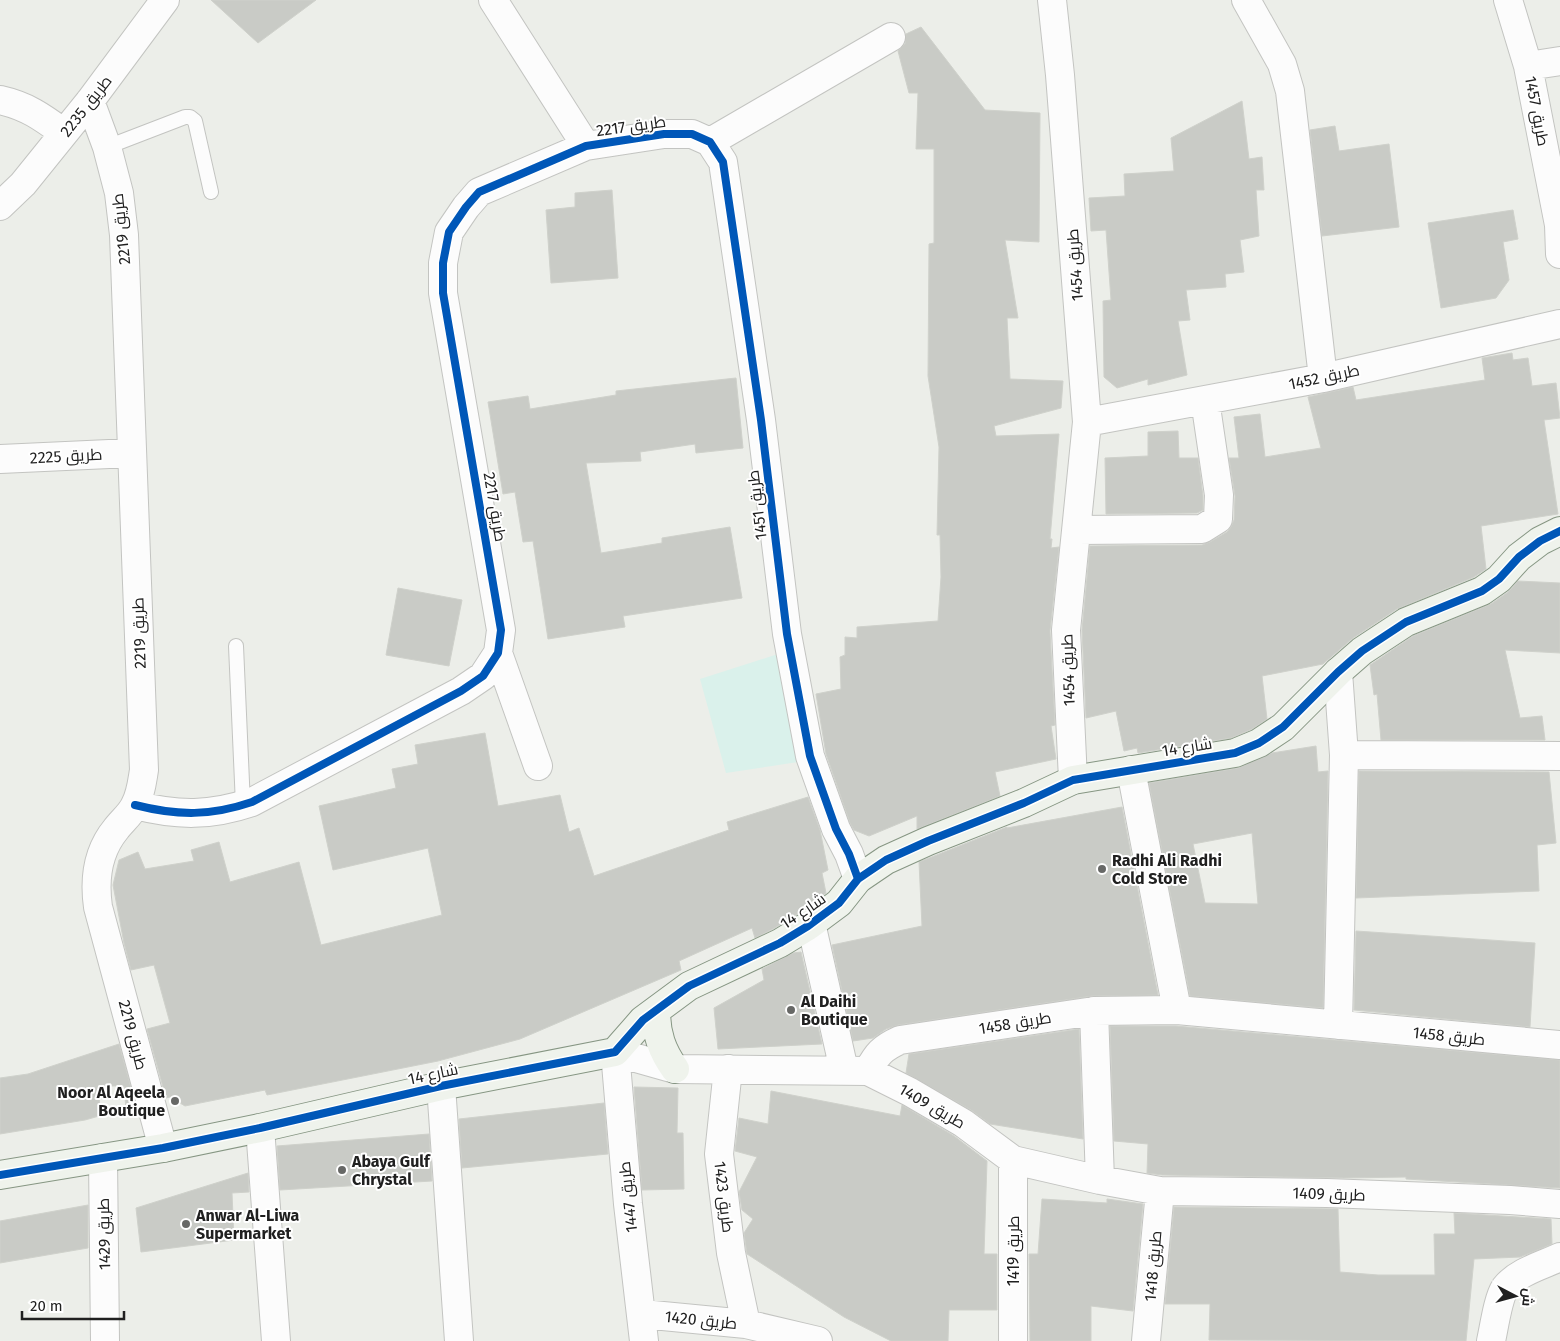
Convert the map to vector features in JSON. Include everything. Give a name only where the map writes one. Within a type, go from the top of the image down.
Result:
[{"type":"street","name":"طريق 2235","points":[[0,206],[23,184],[90,101],[165,0]]},
{"type":"street","points":[[493,0],[586,146]]},
{"type":"street","name":"طريق 1454","points":[[1052,0],[1060,75],[1087,422],[1066,630],[1073,780]]},
{"type":"street","points":[[1246,0],[1282,64],[1290,91],[1324,378]]},
{"type":"street","name":"طريق 1457","points":[[1508,0],[1528,66],[1560,225],[1560,254]]},
{"type":"street","points":[[701,138],[890,38]]},
{"type":"street","points":[[1528,66],[1560,61]]},
{"type":"street","points":[[0,100],[20,105],[38,113],[64,133]]},
{"type":"street","name":"طريق 2219","points":[[90,101],[107,147],[118,193],[124,235],[144,756],[142,785],[135,805],[105,846],[98,863],[96,892],[98,907],[163,1148]]},
{"type":"street","name":"طريق 2217","points":[[135,805],[188,814],[209,813],[252,802],[461,691],[483,676],[498,654],[501,630],[443,292],[443,263],[449,232],[479,192],[586,146],[664,134],[701,138]]},
{"type":"street","name":"طريق 1451","points":[[701,138],[723,162],[761,420],[787,634],[810,756],[836,829],[849,854],[858,879]]},
{"type":"street","name":"طريق 1452","points":[[1087,422],[1324,378],[1560,324]]},
{"type":"street","points":[[1076,530],[1202,529],[1218,519],[1218,495],[1205,400]]},
{"type":"street","name":"طريق 2225","points":[[0,460],[131,453]]},
{"type":"street","name":"شارع 14","points":[[0,1175],[163,1148],[260,1128],[441,1086],[615,1052],[643,1020],[689,986],[780,944],[839,903],[858,879],[895,856],[1024,803],[1073,780],[1236,753],[1259,743],[1283,727],[1362,650],[1406,622],[1482,591],[1499,579],[1519,557],[1540,541],[1560,531]]},
{"type":"street","points":[[498,654],[538,766]]},
{"type":"street","points":[[1338,672],[1344,755],[1338,1025]]},
{"type":"street","points":[[1344,755],[1560,756]]},
{"type":"street","points":[[1131,770],[1177,1010]]},
{"type":"street","points":[[811,922],[856,1071]]},
{"type":"street","name":"طريق 1458","points":[[856,1071],[886,1046],[900,1040],[1094,1011],[1177,1010],[1560,1045]]},
{"type":"street","points":[[656,1011],[659,1042],[675,1069]]},
{"type":"street","points":[[1094,1011],[1100,1180]]},
{"type":"street","name":"طريق 1409","points":[[615,1052],[675,1069],[856,1071],[910,1092],[963,1123],[1013,1160],[1100,1180],[1160,1191],[1327,1193],[1510,1200],[1560,1204]]},
{"type":"street","name":"طريق 1447","points":[[615,1052],[628,1204],[644,1341]]},
{"type":"street","name":"طريق 1423","points":[[728,1069],[719,1154],[731,1253],[746,1324]]},
{"type":"street","points":[[441,1086],[459,1341]]},
{"type":"street","points":[[260,1128],[276,1341]]},
{"type":"street","name":"طريق 1429","points":[[103,1158],[105,1341]]},
{"type":"street","name":"طريق 1419","points":[[1012,1341],[1013,1160]]},
{"type":"street","name":"طريق 1418","points":[[1146,1341],[1160,1191]]},
{"type":"street","points":[[1491,1341],[1505,1288],[1521,1275],[1560,1257]]},
{"type":"street","name":"طريق 1420","points":[[642,1314],[746,1324],[818,1341]]},
{"type":"lane","points":[[107,147],[185,117],[195,120],[211,192]]},
{"type":"lane","points":[[236,646],[243,805]]},
{"type":"shaded area","points":[[778,654],[798,762],[726,773],[700,679]]},
{"type":"building","points":[[211,0],[316,0],[258,43]]},
{"type":"building","points":[[921,27],[985,110],[1040,113],[1039,242],[1005,240],[1018,318],[1007,318],[1010,379],[1063,381],[1061,408],[994,426],[996,436],[1059,434],[1050,539],[1052,539],[1051,548],[1059,547],[1050,631],[1055,725],[1051,726],[1056,759],[995,772],[1000,796],[917,829],[917,816],[869,836],[854,830],[850,823],[826,754],[816,694],[841,689],[840,657],[845,655],[845,637],[857,638],[857,627],[938,621],[941,577],[940,535],[937,535],[939,447],[928,376],[929,244],[934,243],[934,149],[916,149],[918,93],[909,93],[898,51],[905,44],[906,34]]},
{"type":"building","points":[[1242,101],[1249,159],[1262,157],[1264,190],[1256,190],[1259,236],[1240,240],[1244,272],[1225,274],[1226,287],[1186,290],[1190,320],[1178,321],[1187,375],[1148,385],[1148,379],[1117,388],[1104,377],[1103,301],[1111,300],[1106,230],[1091,231],[1089,198],[1125,196],[1124,174],[1174,171],[1171,138]]},
{"type":"building","points":[[1335,126],[1339,151],[1389,144],[1399,227],[1322,236],[1310,130]]},
{"type":"building","points":[[612,190],[618,278],[551,283],[546,210],[575,207],[575,193]]},
{"type":"building","points":[[1513,210],[1518,239],[1503,242],[1509,280],[1496,298],[1441,308],[1428,223]]},
{"type":"building","points":[[1512,353],[1513,360],[1528,358],[1532,386],[1556,383],[1560,418],[1544,420],[1558,514],[1481,526],[1486,569],[1474,577],[1397,609],[1353,638],[1323,664],[1262,676],[1267,719],[1252,729],[1231,738],[1138,753],[1137,748],[1124,751],[1116,711],[1086,718],[1082,630],[1090,546],[1202,545],[1227,532],[1234,520],[1235,496],[1229,458],[1239,458],[1234,417],[1260,414],[1265,457],[1321,448],[1308,397],[1353,387],[1356,400],[1485,380],[1482,358]]},
{"type":"building","points":[[736,378],[743,448],[696,453],[695,444],[640,452],[641,461],[586,463],[601,553],[662,543],[662,538],[730,527],[742,598],[623,616],[625,627],[548,639],[533,541],[523,542],[515,492],[503,494],[488,402],[528,396],[530,409],[616,395],[616,391]]},
{"type":"building","points":[[1178,431],[1179,458],[1198,458],[1203,510],[1197,513],[1106,514],[1105,458],[1148,456],[1148,432]]},
{"type":"building","points":[[1518,581],[1560,583],[1560,653],[1505,650],[1520,718],[1542,716],[1545,740],[1381,740],[1377,694],[1374,695],[1370,665],[1413,636],[1491,604],[1508,592]]},
{"type":"building","points":[[398,588],[462,600],[449,666],[386,655]]},
{"type":"building","points":[[485,733],[498,806],[560,795],[569,832],[579,828],[594,876],[729,830],[727,822],[808,797],[820,830],[828,870],[822,873],[826,893],[799,913],[755,938],[752,928],[679,961],[681,970],[520,1039],[438,1061],[267,1095],[265,1090],[185,1106],[170,1097],[166,1098],[147,1029],[170,1023],[154,965],[131,970],[113,885],[119,860],[138,852],[145,869],[194,861],[191,850],[219,842],[230,882],[299,862],[321,945],[442,915],[428,848],[333,870],[319,806],[396,788],[392,769],[418,764],[415,745]]},
{"type":"building","points":[[1316,746],[1318,772],[1328,771],[1323,1008],[1190,996],[1149,783],[1238,768],[1272,753]],"holes":[[[1252,833],[1258,904],[1205,903],[1193,844]]]},
{"type":"building","points":[[1359,771],[1549,772],[1556,843],[1537,845],[1539,891],[1356,898]]},
{"type":"building","points":[[1122,807],[1158,995],[1092,996],[898,1025],[886,1029],[873,1038],[853,1041],[832,945],[922,926],[919,862],[1007,827]]},
{"type":"building","points":[[1356,931],[1535,943],[1530,1027],[1354,1010]]},
{"type":"building","points":[[801,952],[822,1044],[718,1049],[714,1008],[764,980],[762,969],[793,953]]},
{"type":"building","points":[[1110,1026],[1176,1026],[1560,1060],[1560,1188],[1406,1179],[1406,1177],[1344,1178],[1162,1175],[1147,1173],[1148,1144],[1114,1141]]},
{"type":"building","points":[[1079,1029],[1083,1139],[990,1124],[971,1110],[906,1073],[909,1054]]},
{"type":"building","points":[[119,1044],[136,1106],[126,1109],[124,1086],[100,1086],[99,1116],[0,1134],[0,1078],[28,1074]]},
{"type":"building","points":[[634,1087],[678,1088],[677,1133],[683,1133],[684,1189],[642,1190]]},
{"type":"building","points":[[771,1091],[900,1116],[902,1105],[954,1136],[987,1161],[984,1254],[997,1254],[997,1310],[949,1310],[948,1341],[891,1341],[844,1317],[747,1254],[744,1233],[753,1219],[742,1210],[739,1192],[757,1157],[735,1151],[739,1118],[768,1124]]},
{"type":"building","points":[[604,1103],[608,1154],[462,1168],[459,1119]]},
{"type":"building","points":[[429,1134],[432,1181],[280,1190],[277,1146]]},
{"type":"building","name":"Anwar Al-Liwa Supermarket","points":[[248,1173],[249,1192],[232,1193],[234,1240],[141,1252],[136,1208]]},
{"type":"building","points":[[1042,1199],[1107,1203],[1107,1199],[1143,1204],[1133,1311],[1091,1306],[1091,1341],[1030,1341],[1029,1254],[1038,1254]]},
{"type":"building","points":[[88,1205],[88,1248],[0,1263],[0,1221]]},
{"type":"building","points":[[1174,1207],[1338,1209],[1340,1272],[1378,1275],[1435,1275],[1434,1234],[1455,1234],[1454,1213],[1551,1219],[1552,1244],[1520,1257],[1474,1259],[1466,1341],[1209,1340],[1210,1304],[1165,1304]]},
{"type":"cycle path","points":[[135,805],[180,813],[194,813],[222,810],[252,802],[461,691],[483,676],[498,653],[501,630],[443,293],[443,263],[449,232],[479,192],[586,146],[664,134],[692,134],[710,142],[723,162],[761,420],[787,634],[810,756],[836,829],[849,854],[858,879]]},
{"type":"cycle path","points":[[0,1175],[163,1148],[260,1128],[441,1086],[615,1052],[643,1020],[689,986],[780,943],[808,926],[839,903],[858,879],[886,860],[928,841],[1024,803],[1073,780],[1235,753],[1259,743],[1283,727],[1338,672],[1362,651],[1406,622],[1482,591],[1499,579],[1519,557],[1540,541],[1560,531]]},
{"type":"place","name":"Radhi Ali Radhi Cold Store","points":[[1102,869]]},
{"type":"place","name":"Al Daihi Boutique","points":[[791,1010]]},
{"type":"place","name":"Noor Al Aqeela Boutique","points":[[175,1101]]},
{"type":"place","name":"Abaya Gulf Chrystal","points":[[342,1170]]},
{"type":"place","name":"Anwar Al-Liwa Supermarket","points":[[186,1224]]}]
